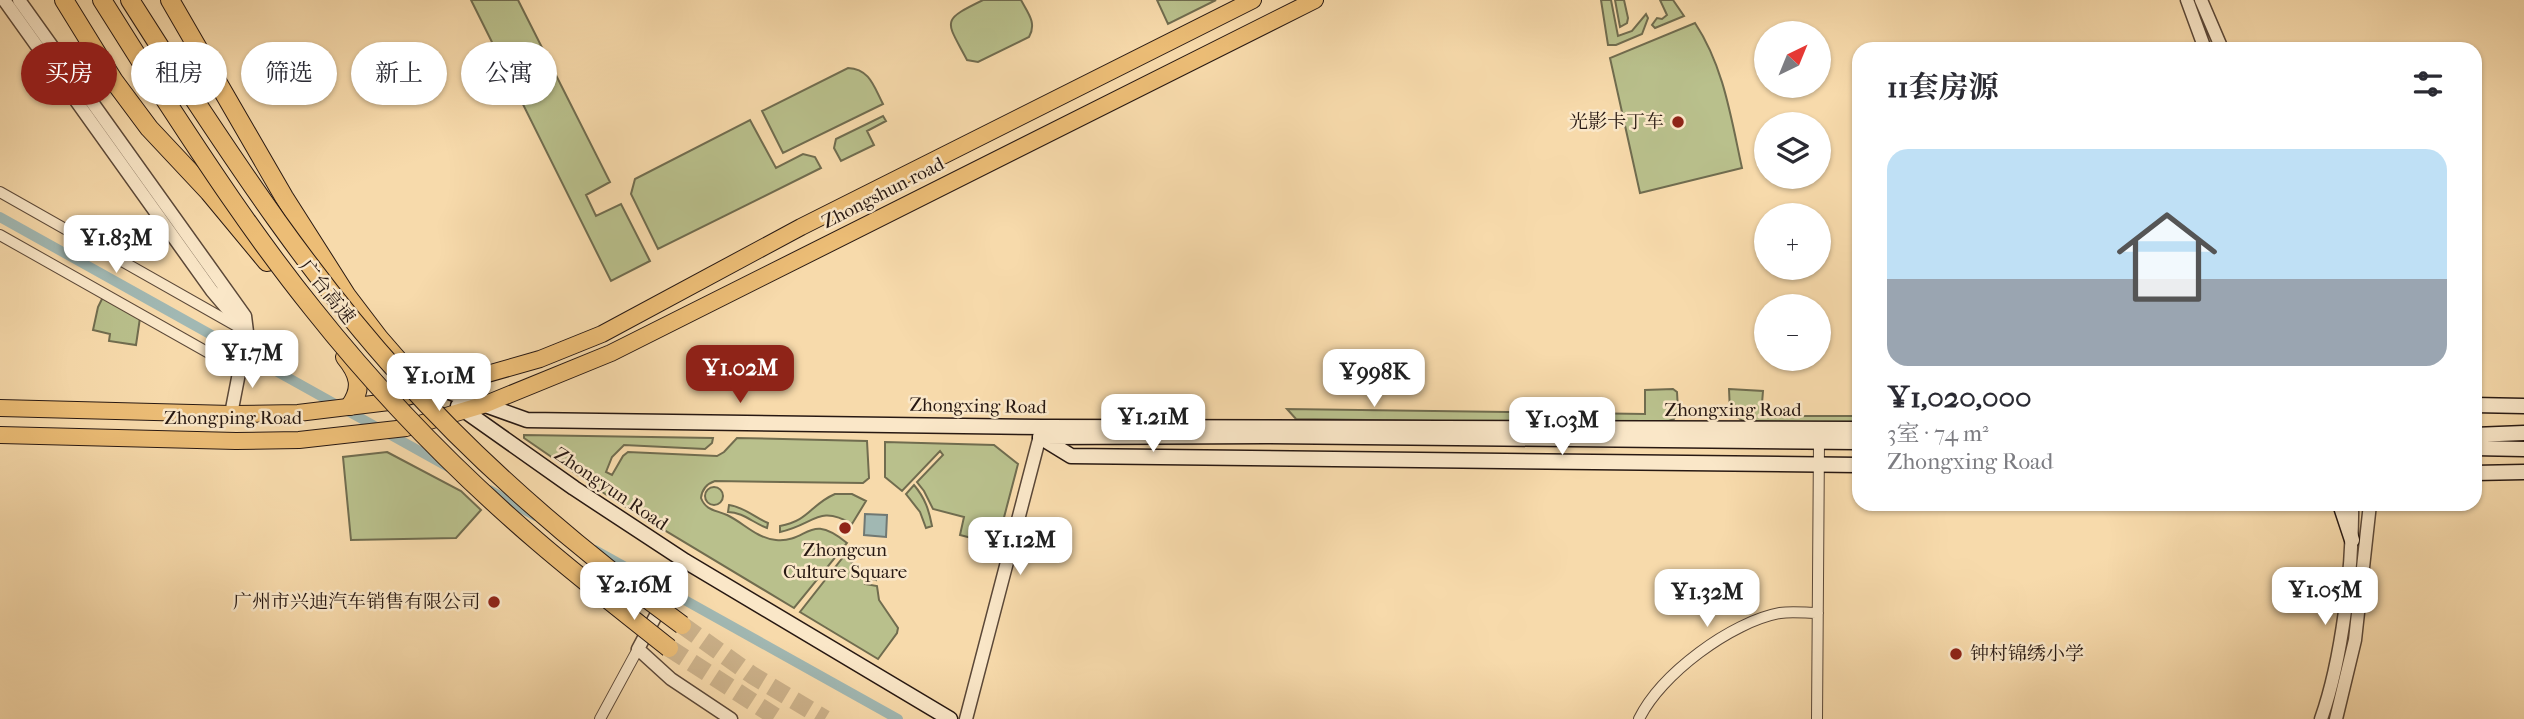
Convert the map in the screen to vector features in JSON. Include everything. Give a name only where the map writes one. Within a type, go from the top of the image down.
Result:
[{"type":"highway","points":[[64,0],[114,81],[149,128],[209,192],[351,363],[359,381],[356,397],[349,406]]},
{"type":"highway","name":"广台高速","points":[[102,0],[238,211],[314,311],[373,380],[429,438],[536,540],[669,648]]},
{"type":"highway","name":"广台高速","points":[[130,0],[240,170],[312,267],[401,376],[449,428],[523,497],[641,595],[682,625]]},
{"type":"highway","points":[[170,0],[284,197],[348,296],[412,376],[438,388],[448,400],[447,410],[442,417]]},
{"type":"highway","name":"Zhongshun road","points":[[438,388],[540,359],[602,334],[801,227],[1253,0]]},
{"type":"highway","name":"Zhongshun road","points":[[464,411],[611,353],[1315,0]]},
{"type":"highway","points":[[801,227],[812,253]]},
{"type":"highway","name":"Zhongping Road","points":[[0,408],[231,414],[299,413],[389,402],[438,388]]},
{"type":"highway","name":"Zhongping Road","points":[[0,435],[299,440],[406,428],[464,411]]},
{"type":"main road","name":"Zhongxing Road","points":[[438,388],[527,420],[1265,436],[1852,442]]},
{"type":"main road","name":"Zhongyun Road","points":[[438,388],[464,411],[682,567],[950,719]]},
{"type":"main road","points":[[2482,405],[2524,406]]},
{"type":"main road","name":"Zhongxing Road","points":[[1041,432],[1852,429]]},
{"type":"main road","points":[[1041,432],[1071,456],[1852,466]]},
{"type":"main road","points":[[2482,435],[2524,433]]},
{"type":"main road","points":[[2482,448],[2524,449]]},
{"type":"main road","points":[[2482,473],[2524,472]]},
{"type":"main road","points":[[2342,511],[2352,540]]},
{"type":"street","points":[[4,0],[212,291],[247,332]]},
{"type":"street","points":[[19,0],[245,316],[247,332],[231,414]]},
{"type":"street","points":[[2187,0],[2202,42]]},
{"type":"street","points":[[2201,0],[2219,42]]},
{"type":"street","points":[[0,192],[247,332]]},
{"type":"street","points":[[0,235],[240,364]]},
{"type":"street","points":[[966,719],[1041,432]]},
{"type":"street","points":[[1818,719],[1819,441]]},
{"type":"street","points":[[2321,719],[2339,646],[2352,540],[2352,511]]},
{"type":"street","points":[[2336,719],[2355,640],[2369,511]]},
{"type":"street","points":[[600,719],[682,567]]},
{"type":"street","points":[[1639,719],[1644,708],[1664,686],[1704,649],[1723,636],[1781,613],[1818,613]]},
{"type":"street","points":[[638,649],[671,679],[731,719]]},
{"type":"green space","points":[[471,0],[518,0],[539,42],[492,42]]},
{"type":"green space","points":[[983,0],[1021,0],[1031,18],[1032,27],[1029,37],[978,62],[967,60],[951,29],[951,23],[959,13]]},
{"type":"green space","points":[[1157,0],[1216,0],[1168,24]]},
{"type":"green space","points":[[1601,0],[1611,0],[1618,36],[1632,31],[1646,14],[1648,18],[1642,34],[1616,45],[1608,45]]},
{"type":"green space","points":[[1615,0],[1624,0],[1628,18],[1627,23],[1620,27]]},
{"type":"green space","points":[[1660,0],[1673,0],[1684,16],[1655,28],[1652,25],[1657,18],[1662,19],[1667,15]]},
{"type":"green space","name":"光影卡丁车","points":[[1695,23],[1720,75],[1742,168],[1640,193],[1610,58]]},
{"type":"green space","points":[[848,68],[866,75],[883,104],[783,153],[762,111]]},
{"type":"green space","points":[[557,77],[610,182],[586,195],[596,216],[621,204],[650,261],[611,281],[523,105],[557,105]]},
{"type":"green space","points":[[883,116],[886,121],[867,131],[874,145],[841,161],[834,148],[836,139]]},
{"type":"green space","points":[[750,120],[776,168],[803,154],[815,157],[821,168],[658,249],[631,194],[635,179]]},
{"type":"green space","points":[[103,297],[140,318],[136,345],[109,341],[110,334],[93,330]]},
{"type":"green space","points":[[1673,389],[1677,392],[1678,410],[1674,419],[1661,424],[1296,419],[1287,409],[1645,414],[1645,390]]},
{"type":"green space","points":[[1729,389],[1763,391],[1761,416],[1852,416],[1852,423],[1743,421],[1730,412]]},
{"type":"green space","points":[[524,435],[713,438],[712,443],[705,449],[624,445],[612,457],[606,472],[612,475],[628,452],[717,456],[737,438],[867,441],[869,478],[863,483],[715,481],[703,489],[701,498],[709,508],[769,539],[787,540],[809,531],[824,529],[847,543],[794,608],[611,498],[524,438]]},
{"type":"green space","points":[[885,442],[994,445],[1018,464],[1002,525],[996,524],[991,543],[960,535],[964,517],[933,509],[917,482],[943,455],[940,451],[902,491],[885,477]]},
{"type":"green space","points":[[387,452],[461,491],[481,510],[456,538],[351,540],[343,457]]},
{"type":"green space","points":[[914,485],[926,504],[932,526],[926,528],[920,512],[906,494]]},
{"type":"green space","points":[[714,487],[720,490],[723,496],[720,502],[714,505],[708,502],[705,496],[708,490]]},
{"type":"green space","points":[[835,494],[852,494],[866,501],[852,524],[841,518],[823,516],[780,532],[780,526],[804,516]]},
{"type":"green space","points":[[729,505],[768,523],[767,528],[728,512]]},
{"type":"green space","points":[[844,556],[859,569],[876,577],[876,580],[866,578],[865,584],[877,586],[879,600],[898,628],[878,659],[800,612]]},
{"type":"water","points":[[865,514],[887,515],[886,537],[864,535]]},
{"type":"waterway","points":[[0,217],[450,468]]},
{"type":"waterway","points":[[489,490],[536,516]]},
{"type":"waterway","points":[[595,550],[898,719]]},
{"type":"tunnel","points":[[682,625],[752,675],[825,719]]},
{"type":"tunnel","points":[[669,648],[779,719]]},
{"type":"place","name":"光影卡丁车","points":[[1678,122]]},
{"type":"place","name":"Zhongcun Culture Square","points":[[845,528]]},
{"type":"place","name":"广州市兴迪汽车销售有限公司","points":[[494,602]]},
{"type":"place","name":"钟村锦绣小学","points":[[1956,654]]}]
